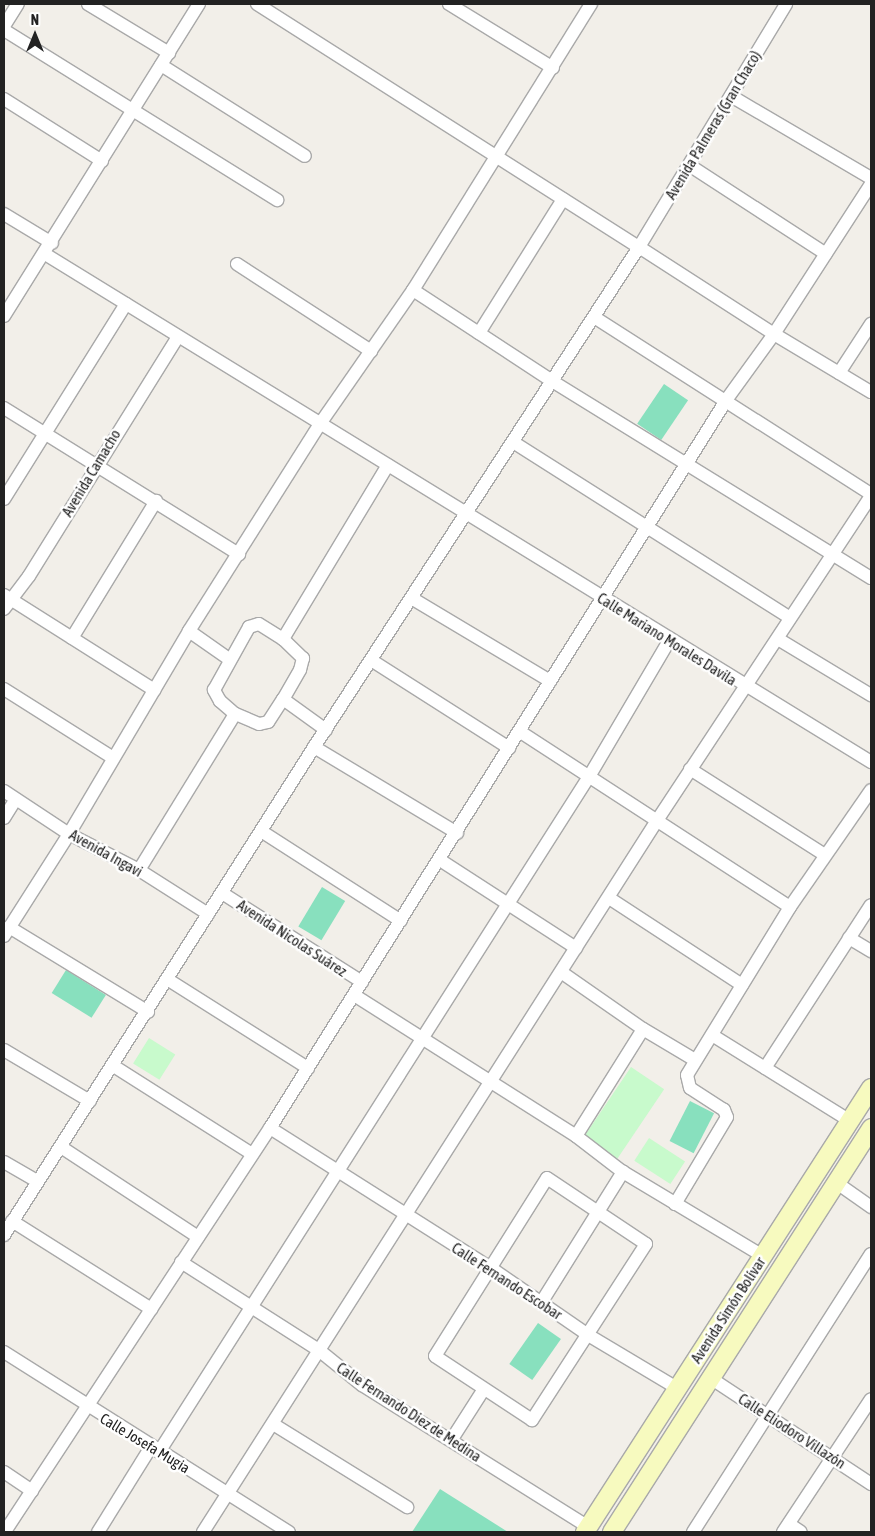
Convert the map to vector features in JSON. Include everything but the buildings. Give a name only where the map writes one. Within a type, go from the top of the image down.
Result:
[{"type":"street","points":[[18,4],[4,28],[277,200]]},
{"type":"street","points":[[88,4],[169,53]]},
{"type":"street","points":[[4,316],[45,254],[199,4]]},
{"type":"street","points":[[257,4],[774,334],[871,392]]},
{"type":"street","points":[[449,4],[553,68]]},
{"type":"street","points":[[148,1012],[7,931],[70,834],[189,631],[322,421],[413,290],[495,157],[553,68],[591,4]]},
{"type":"street","name":"Avenida Palmeras (Gran Chaco)","points":[[4,1235],[148,1012],[314,747],[413,599],[465,514],[639,247],[786,4]]},
{"type":"street","points":[[161,65],[305,156]]},
{"type":"street","points":[[731,96],[871,178]]},
{"type":"street","points":[[4,99],[102,161]]},
{"type":"street","points":[[689,165],[826,254]]},
{"type":"street","points":[[5,1532],[270,1128],[458,833],[601,598],[727,400],[774,334],[871,184]]},
{"type":"street","points":[[479,333],[563,199]]},
{"type":"street","points":[[4,214],[52,242]]},
{"type":"street","name":"Calle Mariano Morales Davila","points":[[45,254],[178,337],[322,421],[465,514],[871,762]]},
{"type":"street","points":[[237,264],[371,351]]},
{"type":"street","points":[[413,290],[687,465],[871,578]]},
{"type":"street","points":[[4,499],[44,432],[126,304]]},
{"type":"street","points":[[203,1532],[491,1084],[690,769],[747,688],[824,564],[834,556],[871,495],[727,400],[594,317]]},
{"type":"street","points":[[839,373],[871,324]]},
{"type":"street","name":"Avenida Camacho","points":[[6,601],[28,576],[178,337]]},
{"type":"street","points":[[4,408],[97,464],[239,554]]},
{"type":"street","points":[[513,442],[646,529],[790,618]]},
{"type":"street","points":[[283,639],[388,465]]},
{"type":"street","points":[[72,638],[156,501]]},
{"type":"street","points":[[413,599],[550,681]]},
{"type":"street","points":[[6,601],[72,638],[154,690]]},
{"type":"street","points":[[253,625],[264,625],[283,639],[303,658],[300,670],[283,699],[264,723],[235,714],[220,701],[214,690],[229,659],[253,625]]},
{"type":"street","points":[[189,631],[229,659]]},
{"type":"street","points":[[98,1532],[155,1450],[338,1173],[421,1037],[590,775],[670,639]]},
{"type":"street","points":[[778,639],[871,695]]},
{"type":"street","points":[[371,660],[509,748]]},
{"type":"street","points":[[4,689],[113,758]]},
{"type":"street","points":[[283,699],[326,730]]},
{"type":"street","points":[[139,870],[235,714]]},
{"type":"street","points":[[519,731],[658,819],[790,907]]},
{"type":"street","points":[[314,747],[458,833]]},
{"type":"street","points":[[690,769],[825,855]]},
{"type":"street","points":[[675,1204],[727,1121],[724,1110],[688,1085],[687,1075],[790,907],[871,790]]},
{"type":"street","name":"Avenida Ingavi","points":[[4,791],[70,834],[139,870],[208,914]]},
{"type":"street","points":[[4,818],[16,799]]},
{"type":"street","points":[[261,831],[401,921]]},
{"type":"street","points":[[440,860],[508,902],[576,948]]},
{"type":"street","name":"Avenida Nicolas Suárez","points":[[222,893],[362,982]]},
{"type":"street","points":[[609,898],[742,985]]},
{"type":"street","points":[[765,1068],[871,905]]},
{"type":"street","points":[[849,938],[871,951]]},
{"type":"street","points":[[561,972],[643,1029],[695,1060]]},
{"type":"street","points":[[167,979],[308,1068]]},
{"type":"street","points":[[354,995],[491,1084],[576,1136],[623,1172],[762,1256]]},
{"type":"street","points":[[576,1136],[643,1029]]},
{"type":"street","points":[[712,1036],[850,1121]]},
{"type":"street","points":[[4,1050],[90,1101]]},
{"type":"street","points":[[112,1065],[252,1154]]},
{"type":"street","name":"Avenida Simón Bolívar","points":[[590,1530],[691,1366],[850,1121],[868,1099]]},
{"type":"street","name":"Calle Fernando Escobar","points":[[270,1128],[406,1217],[491,1268],[588,1335],[677,1388]]},
{"type":"street","name":"Avenida Simón Bolívar","points":[[612,1532],[712,1379],[871,1128]]},
{"type":"street","points":[[60,1147],[198,1238]]},
{"type":"street","points":[[4,1162],[38,1182]]},
{"type":"street","points":[[541,1303],[623,1172]]},
{"type":"street","points":[[547,1178],[599,1213],[646,1244],[532,1420],[436,1356],[547,1178]]},
{"type":"street","points":[[837,1183],[871,1207]]},
{"type":"street","points":[[12,1221],[151,1309]]},
{"type":"street","points":[[693,1532],[871,1254]]},
{"type":"street","name":"Calle Fernando Diez de Medina","points":[[181,1262],[320,1351],[362,1385],[452,1439],[590,1530]]},
{"type":"street","name":"Calle Josefa Mugia","points":[[4,1352],[155,1450],[289,1532]]},
{"type":"street","points":[[691,1366],[712,1379]]},
{"type":"street","name":"Calle Eliodoro Villazón","points":[[712,1379],[871,1484]]},
{"type":"street","points":[[452,1439],[484,1389]]},
{"type":"street","points":[[801,1532],[786,1528],[871,1399]]},
{"type":"street","points":[[273,1424],[407,1507]]},
{"type":"street","points":[[4,1472],[32,1491]]},
{"type":"green space","points":[[664,384],[688,400],[661,440],[637,424]]},
{"type":"green space","points":[[322,887],[345,901],[321,940],[298,926]]},
{"type":"green space","points":[[66,970],[106,995],[92,1018],[52,993]]},
{"type":"green space","points":[[149,1038],[175,1054],[159,1080],[133,1063]]},
{"type":"green space","points":[[631,1067],[664,1089],[617,1160],[583,1137]]},
{"type":"green space","points":[[690,1101],[714,1113],[694,1153],[670,1141]]},
{"type":"green space","points":[[649,1138],[685,1161],[670,1184],[634,1161]]},
{"type":"green space","points":[[538,1323],[561,1339],[532,1380],[509,1364]]},
{"type":"green space","points":[[440,1489],[508,1532],[412,1532]]}]
